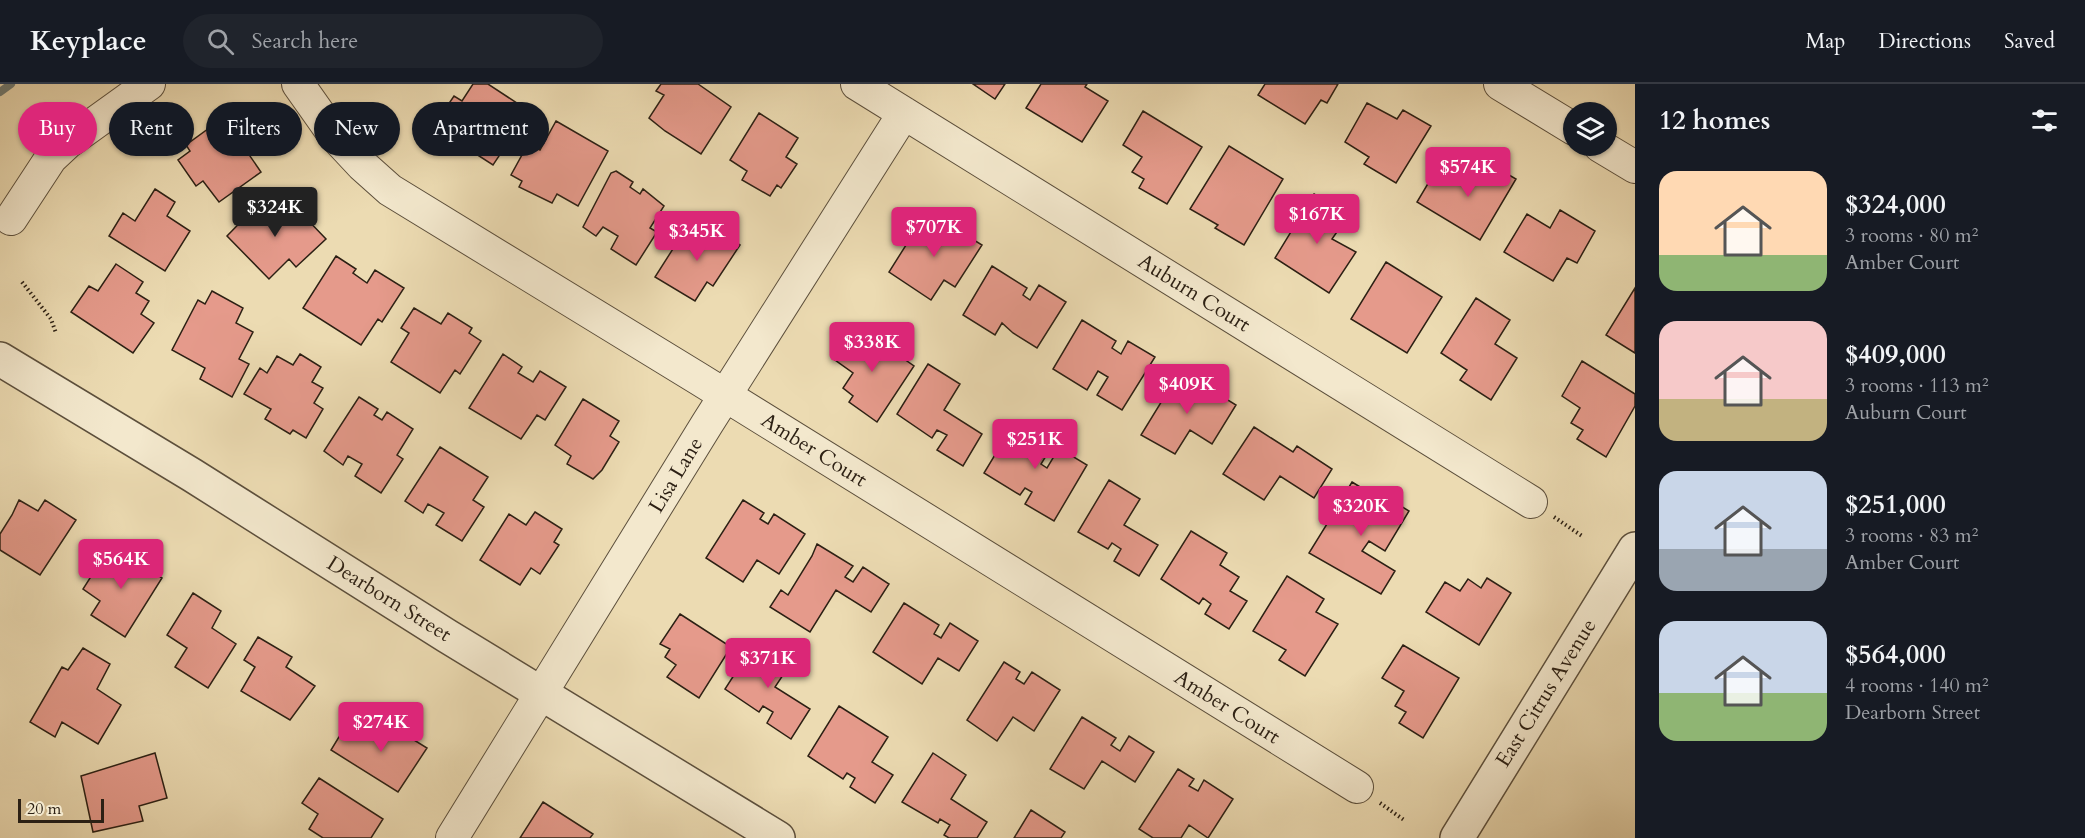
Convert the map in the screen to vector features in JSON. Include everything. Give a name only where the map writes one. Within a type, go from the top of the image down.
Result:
[{"type":"street","points":[[11,219],[51,158],[67,143],[149,84]]},
{"type":"street","name":"Amber Court","points":[[298,84],[334,135],[390,190],[1357,787]]},
{"type":"street","name":"Auburn Court","points":[[857,84],[1531,502]]},
{"type":"street","points":[[1500,84],[1563,122]]},
{"type":"street","name":"Lisa Lane","points":[[452,838],[707,424],[727,396],[904,113]]},
{"type":"street","points":[[1617,156],[1635,167]]},
{"type":"street","name":"Dearborn Street","points":[[0,359],[192,475],[778,838]]},
{"type":"street","name":"East Citrus Avenue","points":[[1457,838],[1635,549]]},
{"type":"path","points":[[22,282],[51,319],[56,333]]},
{"type":"building","points":[[473,84],[488,84],[515,102],[450,102],[454,96],[462,101]]},
{"type":"building","points":[[661,84],[698,84],[731,107],[701,154],[649,118],[664,95],[656,91]]},
{"type":"building","points":[[973,84],[1005,84],[995,99]]},
{"type":"building","points":[[1041,84],[1087,84],[1085,87],[1108,101],[1082,142],[1026,108]]},
{"type":"building","points":[[1265,84],[1338,84],[1327,103],[1321,100],[1305,124],[1258,95]]},
{"type":"building","points":[[1367,103],[1397,119],[1403,110],[1431,126],[1396,183],[1364,164],[1369,157],[1345,142]]},
{"type":"building","points":[[1143,111],[1202,147],[1167,204],[1139,188],[1144,179],[1132,172],[1142,157],[1123,145]]},
{"type":"building","points":[[759,113],[798,138],[786,157],[797,164],[781,188],[777,185],[770,196],[742,180],[747,171],[730,160]]},
{"type":"building","points":[[556,121],[608,151],[578,206],[557,194],[552,203],[519,187],[522,181],[511,175],[521,156],[549,156],[549,134]]},
{"type":"building","points":[[206,130],[206,156],[250,156],[261,172],[219,202],[203,181],[196,186],[178,160],[183,156],[194,156],[194,139]]},
{"type":"building","points":[[1229,146],[1283,179],[1244,245],[1215,228],[1218,225],[1190,209]]},
{"type":"building","points":[[479,156],[499,156],[493,165]]},
{"type":"building","points":[[1485,161],[1516,179],[1480,240],[1417,202],[1439,165],[1471,185]]},
{"type":"building","points":[[616,171],[633,182],[630,187],[640,194],[643,189],[664,206],[650,228],[657,232],[636,265],[611,249],[618,236],[603,227],[596,236],[583,227],[611,173]]},
{"type":"building","points":[[155,189],[175,202],[167,216],[190,231],[165,271],[109,236],[123,213],[135,221]]},
{"type":"building","points":[[1314,194],[1348,216],[1332,239],[1356,252],[1329,293],[1275,258]]},
{"type":"building","points":[[266,196],[293,224],[302,214],[326,239],[296,267],[289,259],[269,279],[227,236]]},
{"type":"building","points":[[1560,210],[1595,231],[1577,263],[1567,258],[1553,281],[1504,252],[1527,214],[1550,228]]},
{"type":"building","points":[[925,215],[942,226],[938,232],[946,237],[953,227],[982,245],[955,287],[944,280],[931,300],[889,272]]},
{"type":"building","points":[[712,227],[740,245],[713,286],[707,282],[695,301],[655,277],[685,230],[703,242]]},
{"type":"building","points":[[336,256],[356,269],[353,273],[367,283],[375,270],[404,288],[382,322],[378,319],[361,345],[303,308]]},
{"type":"building","points":[[1386,262],[1442,297],[1407,353],[1351,319]]},
{"type":"building","points":[[116,264],[143,282],[136,293],[149,301],[141,314],[154,323],[133,353],[71,312],[89,286],[98,291]]},
{"type":"building","points":[[992,266],[1027,288],[1023,295],[1030,300],[1039,285],[1066,302],[1037,348],[1002,323],[995,335],[963,315]]},
{"type":"building","points":[[1635,288],[1635,353],[1606,335]]},
{"type":"building","points":[[212,291],[243,308],[236,323],[253,332],[239,359],[249,364],[232,397],[200,379],[205,368],[172,350],[198,300],[205,304]]},
{"type":"building","points":[[1476,298],[1510,320],[1495,344],[1517,358],[1491,400],[1460,380],[1467,370],[1441,353]]},
{"type":"building","points":[[414,308],[441,324],[448,313],[472,328],[469,333],[481,341],[460,374],[455,370],[440,393],[391,362],[409,333],[401,328]]},
{"type":"building","points":[[1082,320],[1116,341],[1112,348],[1121,354],[1128,341],[1155,357],[1122,410],[1097,395],[1108,377],[1098,371],[1087,390],[1053,369]]},
{"type":"building","points":[[858,327],[914,366],[877,422],[849,402],[853,396],[843,388],[853,373],[835,360]]},
{"type":"building","points":[[300,354],[321,367],[312,382],[323,388],[314,403],[323,409],[306,438],[293,430],[290,434],[265,419],[271,409],[244,394],[260,368],[267,373],[277,356],[293,365]]},
{"type":"building","points":[[503,354],[522,367],[518,373],[533,382],[540,371],[566,387],[545,420],[537,415],[521,439],[469,408]]},
{"type":"building","points":[[1582,361],[1635,394],[1635,406],[1606,457],[1577,439],[1583,430],[1571,423],[1580,408],[1562,396]]},
{"type":"building","points":[[928,364],[960,384],[944,410],[982,434],[963,466],[937,450],[947,435],[937,430],[932,438],[897,414]]},
{"type":"building","points":[[1179,373],[1197,384],[1193,390],[1202,396],[1207,387],[1236,405],[1212,444],[1190,430],[1175,454],[1141,435]]},
{"type":"building","points":[[359,397],[378,409],[374,415],[382,420],[387,412],[413,429],[397,455],[403,459],[381,493],[355,476],[362,464],[348,456],[343,465],[324,451]]},
{"type":"building","points":[[583,399],[619,421],[610,436],[619,442],[602,470],[593,479],[567,464],[571,456],[555,445]]},
{"type":"building","points":[[1016,420],[1054,443],[1041,464],[1047,468],[1059,448],[1087,465],[1054,521],[1025,504],[1032,492],[1025,488],[1020,495],[984,473]]},
{"type":"building","points":[[1254,427],[1293,452],[1297,446],[1332,469],[1314,498],[1280,476],[1264,500],[1223,474]]},
{"type":"building","points":[[440,447],[488,477],[473,500],[484,507],[462,541],[436,525],[444,513],[428,504],[423,513],[405,501]]},
{"type":"building","points":[[1109,480],[1140,499],[1124,525],[1158,545],[1139,576],[1114,561],[1121,549],[1112,543],[1108,549],[1078,532]]},
{"type":"building","points":[[1352,482],[1370,493],[1366,499],[1375,505],[1381,494],[1409,511],[1385,551],[1369,541],[1362,551],[1395,571],[1381,594],[1309,553],[1330,519],[1336,523],[1343,511],[1337,507]]},
{"type":"building","points":[[19,500],[38,511],[45,500],[76,520],[40,575],[0,550],[0,534]]},
{"type":"building","points":[[743,500],[764,513],[760,519],[768,524],[774,514],[805,534],[779,574],[757,560],[743,582],[706,558]]},
{"type":"building","points":[[535,512],[562,529],[554,542],[559,545],[540,574],[531,568],[520,585],[480,560],[509,514],[526,525]]},
{"type":"building","points":[[1191,531],[1227,553],[1220,565],[1239,577],[1230,591],[1247,601],[1229,629],[1205,614],[1211,604],[1203,598],[1199,604],[1161,579]]},
{"type":"building","points":[[817,544],[853,566],[845,577],[853,582],[863,567],[889,584],[871,612],[836,590],[810,632],[770,607],[781,590],[788,595]]},
{"type":"building","points":[[111,545],[162,578],[125,637],[91,615],[100,601],[83,589]]},
{"type":"building","points":[[1287,576],[1324,599],[1316,612],[1338,624],[1305,676],[1279,660],[1286,650],[1253,631]]},
{"type":"building","points":[[1487,578],[1511,593],[1479,645],[1426,612],[1445,582],[1460,591],[1468,579],[1481,588]]},
{"type":"building","points":[[193,593],[221,611],[212,628],[236,644],[208,688],[175,667],[187,648],[167,635]]},
{"type":"building","points":[[904,603],[939,625],[934,634],[941,638],[950,623],[978,641],[959,671],[938,658],[922,684],[873,652]]},
{"type":"building","points":[[680,614],[731,647],[699,698],[667,677],[676,665],[665,657],[670,649],[660,644]]},
{"type":"building","points":[[258,637],[292,657],[286,667],[315,686],[290,720],[241,691],[255,667],[244,660]]},
{"type":"building","points":[[756,641],[791,663],[775,687],[810,709],[791,739],[767,723],[773,712],[763,706],[759,712],[725,689]]},
{"type":"building","points":[[1403,645],[1459,678],[1423,738],[1399,723],[1406,712],[1395,706],[1404,691],[1382,678]]},
{"type":"building","points":[[83,648],[110,664],[97,689],[121,705],[98,744],[62,722],[55,737],[30,722],[62,667],[68,670]]},
{"type":"building","points":[[1004,662],[1020,672],[1016,679],[1024,684],[1032,672],[1060,690],[1034,731],[1013,717],[997,741],[967,720]]},
{"type":"building","points":[[839,706],[888,737],[872,762],[893,775],[875,803],[850,787],[855,778],[847,773],[843,779],[808,756]]},
{"type":"building","points":[[1082,717],[1116,738],[1111,745],[1120,751],[1129,736],[1154,752],[1135,782],[1102,761],[1084,789],[1050,769]]},
{"type":"building","points":[[348,722],[374,738],[385,722],[427,748],[398,792],[331,750]]},
{"type":"building","points":[[155,753],[167,798],[139,806],[143,821],[93,832],[81,776]]},
{"type":"building","points":[[933,753],[966,775],[951,799],[987,822],[977,838],[949,838],[944,835],[950,825],[940,819],[938,823],[902,802]]},
{"type":"building","points":[[1178,769],[1194,779],[1189,786],[1198,791],[1204,780],[1233,799],[1208,838],[1189,825],[1181,838],[1153,838],[1139,829]]},
{"type":"building","points":[[319,778],[383,819],[371,838],[323,838],[309,829],[318,814],[302,803]]},
{"type":"building","points":[[543,802],[593,834],[590,838],[520,838]]},
{"type":"building","points":[[1031,810],[1065,832],[1061,838],[1014,838]]},
{"type":"waterway","points":[[0,92],[11,84]]}]
